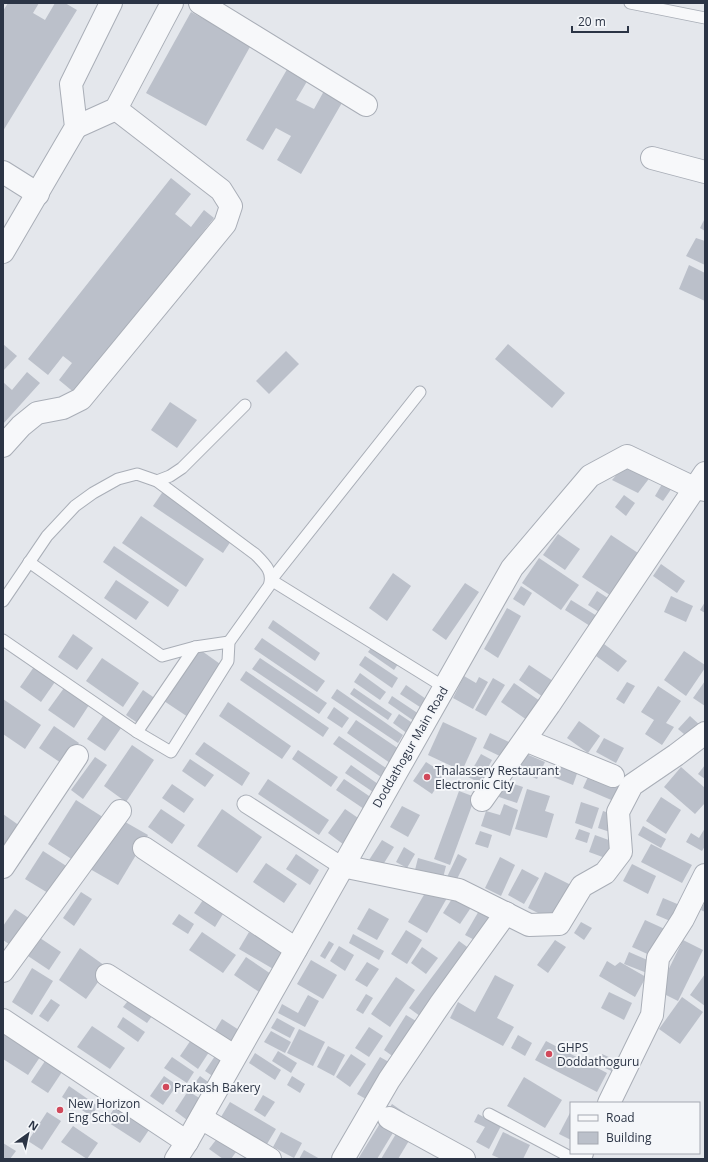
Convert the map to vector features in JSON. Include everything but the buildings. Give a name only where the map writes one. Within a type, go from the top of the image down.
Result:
[{"type":"street","points":[[3,252],[76,127],[71,84],[111,3]]},
{"type":"street","points":[[76,127],[116,109],[172,3]]},
{"type":"street","points":[[200,3],[366,105]]},
{"type":"street","points":[[3,446],[21,426],[37,412],[63,408],[81,399],[225,224],[231,206],[221,190],[116,109]]},
{"type":"street","points":[[652,158],[705,172]]},
{"type":"street","points":[[3,172],[38,194]]},
{"type":"street","name":"Doddathogur Main Road","points":[[184,1153],[234,1056],[512,568],[590,476],[627,456],[701,484]]},
{"type":"street","points":[[482,800],[701,484]]},
{"type":"street","points":[[246,804],[342,866],[459,890],[529,925],[559,924],[582,886],[604,873],[620,852],[618,812],[632,785],[705,733]]},
{"type":"street","points":[[524,740],[613,776]]},
{"type":"street","points":[[3,867],[77,756]]},
{"type":"street","points":[[3,970],[120,811]]},
{"type":"street","points":[[144,848],[296,949]]},
{"type":"street","points":[[609,1102],[652,1015],[658,958],[683,919],[705,875]]},
{"type":"street","points":[[343,1159],[390,1080],[441,1003],[506,913]]},
{"type":"street","points":[[107,975],[234,1056]]},
{"type":"street","points":[[3,1020],[184,1153]]},
{"type":"street","points":[[201,1118],[270,1159]]},
{"type":"street","points":[[389,1118],[464,1159]]},
{"type":"lane","points":[[630,3],[705,18]]},
{"type":"lane","points":[[3,640],[137,732],[171,752],[228,661],[229,642],[265,594],[271,580],[420,392]]},
{"type":"lane","points":[[157,481],[170,476],[182,468],[245,405]]},
{"type":"lane","points":[[3,601],[46,536],[75,506],[93,493],[118,479],[137,474],[157,481],[255,554],[271,574],[271,580]]},
{"type":"lane","points":[[29,562],[162,656],[195,647],[229,642]]},
{"type":"lane","points":[[271,580],[444,687]]},
{"type":"lane","points":[[137,732],[195,647]]},
{"type":"lane","points":[[489,1114],[574,1159]]},
{"type":"place","name":"Thalassery Restaurant Electronic City","points":[[427,777]]},
{"type":"place","name":"GHPS Doddathoguru","points":[[549,1054]]},
{"type":"place","name":"Prakash Bakery","points":[[166,1087]]},
{"type":"place","name":"New Horizon Eng School","points":[[60,1110]]}]
